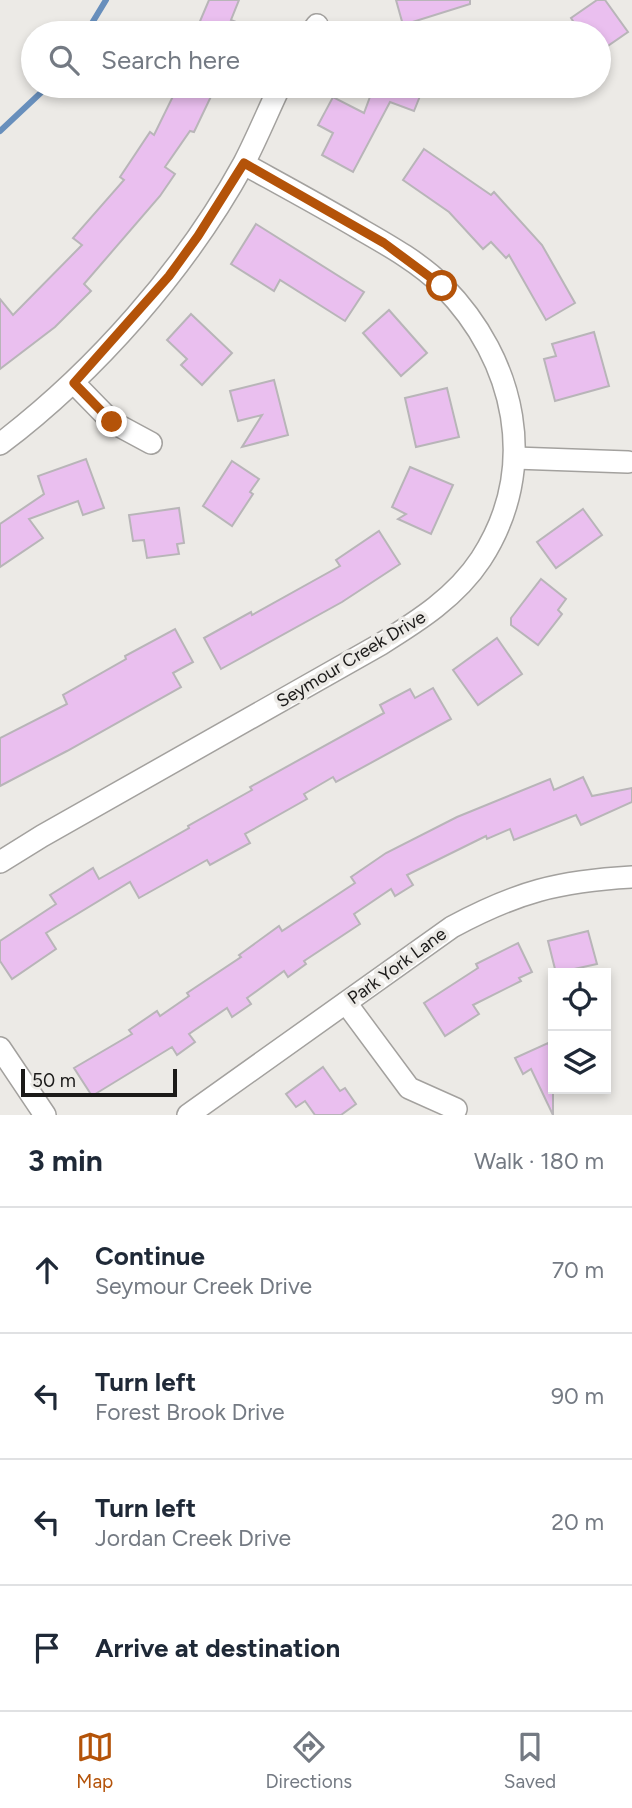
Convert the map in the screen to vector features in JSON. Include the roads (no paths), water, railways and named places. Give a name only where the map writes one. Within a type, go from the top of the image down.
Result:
[{"type":"street","points":[[0,444],[74,383],[169,276],[244,163],[274,98]]},
{"type":"street","name":"Seymour Creek Drive","points":[[0,862],[423,618],[448,598],[481,559],[503,512],[515,458],[511,415],[498,365],[469,318],[442,286],[384,243],[244,163]]},
{"type":"street","points":[[74,383],[112,422],[151,443]]},
{"type":"street","points":[[515,458],[628,462]]},
{"type":"street","name":"Park York Lane","points":[[188,1115],[425,944],[482,911],[535,890],[564,883],[632,877]]},
{"type":"street","points":[[346,1003],[409,1088],[456,1109]]},
{"type":"street","points":[[0,1048],[45,1115]]},
{"type":"waterway","points":[[93,21],[106,0]]},
{"type":"waterway","points":[[0,131],[35,98]]}]
